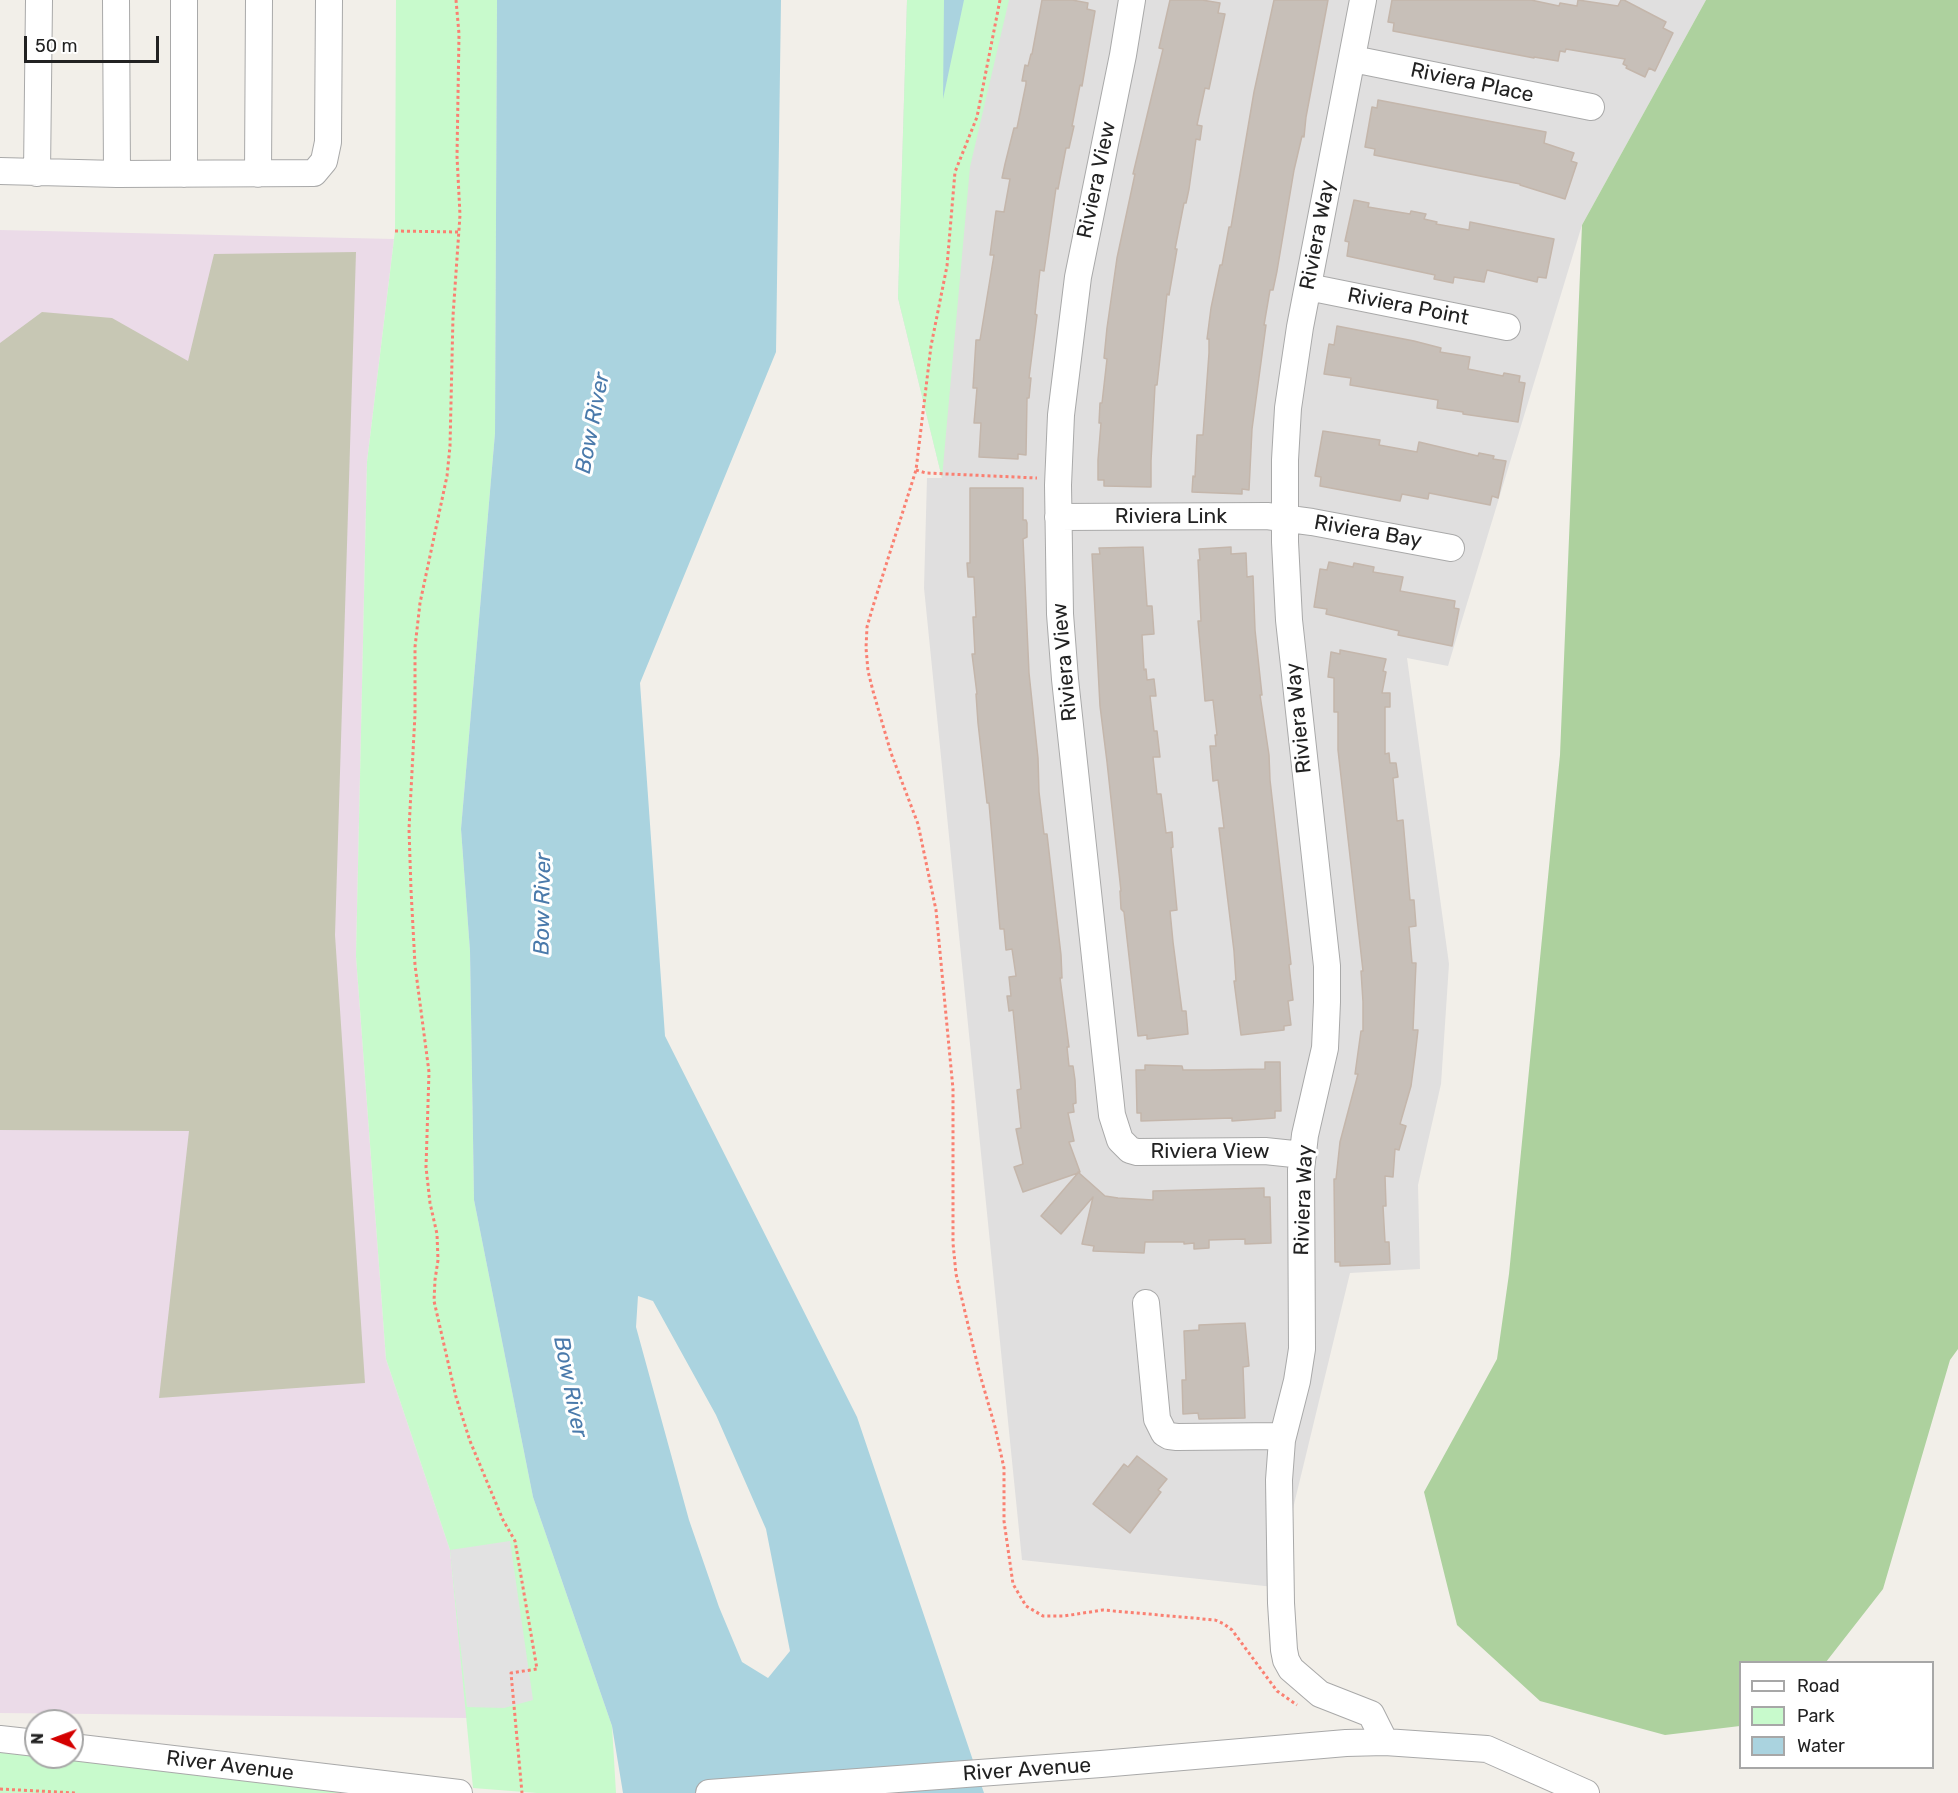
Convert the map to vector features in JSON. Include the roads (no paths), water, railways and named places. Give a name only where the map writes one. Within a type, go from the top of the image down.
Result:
[{"type":"street","points":[[37,173],[39,0]]},
{"type":"street","points":[[116,0],[117,174]]},
{"type":"street","points":[[184,0],[184,174]]},
{"type":"street","points":[[258,174],[259,0]]},
{"type":"street","points":[[0,171],[117,174],[314,172],[324,161],[328,142],[329,0]]},
{"type":"street","name":"Riviera View","points":[[1132,0],[1123,55],[1086,232],[1071,322],[1061,415],[1058,517],[1060,614],[1065,679],[1111,1103],[1116,1132],[1125,1146],[1137,1152],[1273,1151],[1303,1155]]},
{"type":"street","name":"Riviera Way","points":[[1363,0],[1300,327],[1288,408],[1284,518],[1289,620],[1327,966],[1327,1025],[1325,1048],[1303,1155],[1300,1186],[1302,1349],[1297,1381],[1282,1436],[1279,1480],[1281,1603],[1284,1650],[1291,1669],[1320,1694],[1371,1714],[1385,1742]]},
{"type":"street","name":"Riviera Place","points":[[1353,59],[1591,108]]},
{"type":"street","name":"Riviera Point","points":[[1308,286],[1508,327]]},
{"type":"street","name":"Riviera Link","points":[[1058,517],[1267,516],[1284,518]]},
{"type":"street","name":"Riviera Bay","points":[[1284,518],[1450,548]]},
{"type":"street","points":[[1146,1303],[1157,1419],[1164,1432],[1169,1436],[1177,1437],[1282,1436]]},
{"type":"street","points":[[0,1739],[24,1742]]},
{"type":"street","name":"River Avenue","points":[[709,1793],[1346,1743],[1385,1742],[1487,1749],[1586,1793]]},
{"type":"street","name":"River Avenue","points":[[84,1749],[459,1793]]},
{"type":"water","name":"Bow River","points":[[497,0],[781,0],[776,352],[640,683],[665,1036],[857,1417],[984,1793],[623,1793],[612,1726],[533,1497],[474,1200],[470,951],[461,829],[495,433]],"holes":[[[638,1296],[653,1301],[716,1415],[766,1529],[790,1651],[768,1678],[742,1662],[719,1607],[689,1520],[636,1327]]]},
{"type":"water","points":[[944,0],[964,0],[943,99]]}]
